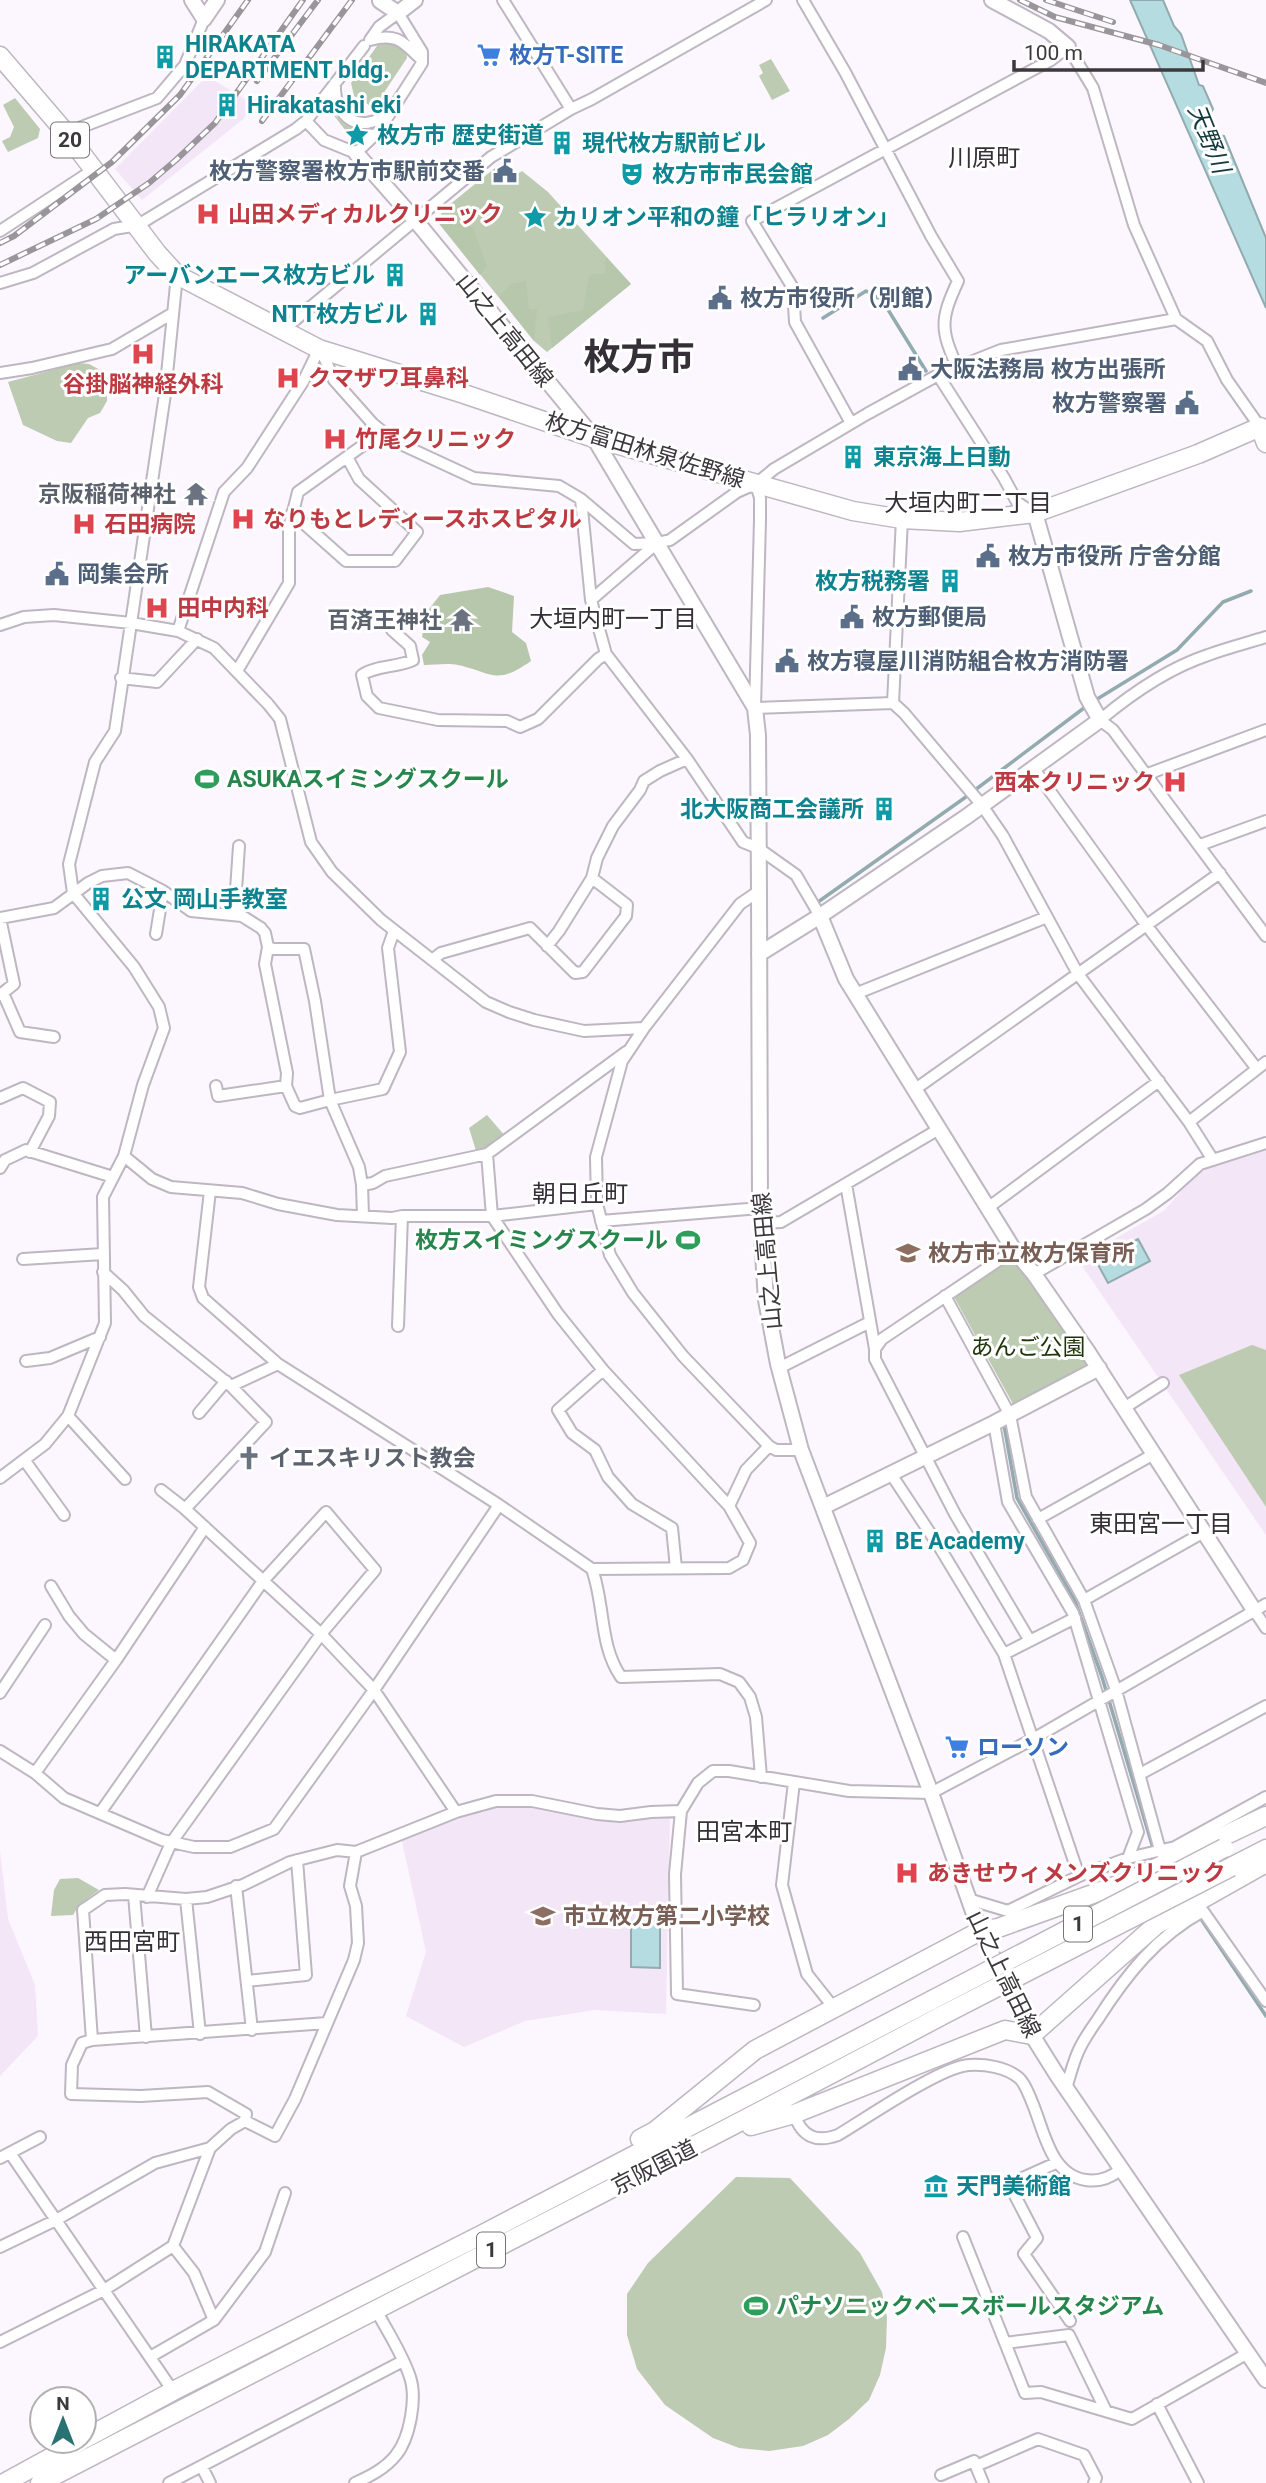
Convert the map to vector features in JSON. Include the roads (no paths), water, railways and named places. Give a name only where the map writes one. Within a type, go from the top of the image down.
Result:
[{"type":"main road","name":"枚方富田林泉佐野線","points":[[0,56],[66,133],[157,253],[177,275],[320,350],[464,394],[594,438],[853,511],[902,519],[959,522],[1035,513],[1198,454],[1263,435]]},
{"type":"main road","points":[[481,2235],[544,2189],[655,2131],[755,2050],[979,1931],[998,1928],[1129,1881],[1266,1816]]},
{"type":"main road","name":"京阪国道","points":[[98,2432],[1266,1826]]},
{"type":"main road","name":"京阪国道","points":[[40,2483],[375,2308],[716,2136],[941,2016],[1266,1849]]},
{"type":"main road","name":"1","points":[[716,2136],[794,2114],[1005,2029],[1032,2035],[1156,1925],[1266,1863]]},
{"type":"main road","name":"京阪国道","points":[[4,2483],[55,2455]]},
{"type":"street","points":[[192,0],[204,19]]},
{"type":"street","points":[[66,133],[157,97],[185,65],[204,19],[217,0]]},
{"type":"street","points":[[0,283],[33,273],[114,229],[138,225],[283,139],[306,121],[379,27],[415,0]]},
{"type":"street","points":[[503,0],[571,109]]},
{"type":"street","points":[[283,330],[491,157],[766,0]]},
{"type":"street","points":[[803,0],[958,281],[945,310],[944,332],[944,339],[958,369]]},
{"type":"street","points":[[992,0],[1049,31],[1068,47],[1093,88],[1134,225],[1176,319],[1207,341],[1227,380],[1263,435]]},
{"type":"street","points":[[306,121],[324,140],[356,153],[378,132],[393,109],[422,60],[422,52],[398,13],[380,1]]},
{"type":"street","points":[[367,43],[381,37],[403,41],[422,60]]},
{"type":"street","points":[[851,423],[795,322],[793,288],[752,220],[1051,60],[1068,47]]},
{"type":"street","points":[[335,83],[337,105],[347,119],[373,122],[393,109]]},
{"type":"street","name":"山之上高田線","points":[[356,153],[416,220],[594,438],[755,708],[758,736],[761,1215],[766,1300],[779,1367],[801,1450],[931,1793],[979,1931],[1032,2035],[1120,2170],[1266,2380]]},
{"type":"street","points":[[0,231],[93,170]]},
{"type":"street","points":[[0,1478],[45,1444],[68,1416],[100,1337],[105,1323],[103,1197],[131,1137],[143,1085],[164,1028],[159,1007],[134,967],[73,893],[69,864],[95,762],[115,731],[159,433],[177,275]]},
{"type":"street","points":[[0,373],[32,369],[112,349],[173,313]]},
{"type":"street","points":[[320,350],[334,380],[373,424],[394,441],[474,478],[559,486],[581,499],[634,544],[670,540],[737,492],[756,484],[771,471],[938,375],[1001,351],[1176,319]]},
{"type":"street","points":[[178,631],[224,492],[247,468],[304,380],[320,350]]},
{"type":"street","points":[[938,375],[1017,502],[1035,513],[1087,697],[1097,715],[1113,730],[1265,935]]},
{"type":"street","points":[[237,671],[289,583],[289,528],[298,492],[362,446],[373,424]]},
{"type":"street","points":[[292,513],[346,561],[395,561],[417,532],[359,479],[347,457]]},
{"type":"street","points":[[756,484],[760,498],[760,520],[755,708],[893,703]]},
{"type":"street","points":[[581,499],[591,600],[606,654],[687,759],[743,842],[758,848],[796,875],[820,916],[846,979],[914,1090],[1014,1250],[1034,1274],[1099,1368],[1204,1532],[1260,1607],[1266,1628]]},
{"type":"street","points":[[902,519],[893,703],[976,798],[1003,836],[1078,974],[1189,1122],[1213,1160]]},
{"type":"street","points":[[591,600],[657,543]]},
{"type":"street","points":[[0,625],[24,617],[54,615],[131,623],[178,631],[214,649],[279,719],[311,842],[332,872],[394,931],[486,1002],[534,1020],[584,1031],[643,1028]]},
{"type":"street","points":[[392,630],[412,649],[413,660],[366,671],[362,675],[367,696],[379,708],[438,720],[507,721],[520,727],[529,724],[538,719],[606,654]]},
{"type":"street","points":[[759,954],[820,916],[965,817],[976,798],[1034,769],[1097,715],[1205,655],[1266,637]]},
{"type":"street","points":[[121,678],[157,682],[197,639]]},
{"type":"street","points":[[1145,775],[1266,730]]},
{"type":"street","points":[[547,946],[592,878],[597,858],[613,826],[644,781],[687,759]]},
{"type":"street","points":[[1034,769],[1147,926],[1261,1066],[1189,1122]]},
{"type":"street","points":[[1200,845],[1266,821]]},
{"type":"street","points":[[239,846],[235,905],[242,916],[265,933],[268,947],[265,964],[287,1073],[286,1086],[295,1106],[300,1108],[383,1089],[400,1052],[388,948],[394,931]]},
{"type":"street","points":[[54,1037],[20,1032],[1,994],[14,984],[0,918],[54,908],[102,876],[120,873],[138,877],[191,911],[242,916]]},
{"type":"street","points":[[914,1090],[1220,873]]},
{"type":"street","points":[[432,960],[441,953],[530,928],[575,973],[583,972],[626,916],[627,905],[592,878]]},
{"type":"street","points":[[156,934],[163,891]]},
{"type":"street","points":[[759,891],[740,904],[643,1028],[622,1061],[596,1157],[597,1204],[610,1255],[633,1293],[683,1356],[768,1446],[776,1450],[801,1450]]},
{"type":"street","points":[[855,994],[1048,917]]},
{"type":"street","points":[[268,947],[304,948],[330,1100],[359,1167],[363,1216]]},
{"type":"street","points":[[362,1185],[373,1183],[385,1175],[487,1154],[630,1049]]},
{"type":"street","points":[[989,1207],[1159,1081]]},
{"type":"street","points":[[218,1096],[286,1086]]},
{"type":"street","points":[[0,1098],[23,1087],[50,1102],[49,1116],[30,1152]]},
{"type":"street","points":[[601,1222],[761,1215],[781,1222],[939,1129]]},
{"type":"street","points":[[1034,1274],[1146,1209],[1200,1164],[1266,1143]]},
{"type":"street","points":[[0,1168],[5,1160],[26,1150],[113,1177]]},
{"type":"street","points":[[210,1191],[199,1287],[203,1298],[278,1364],[499,1505],[592,1569],[729,1568],[743,1560],[750,1543],[729,1506],[603,1370],[558,1314],[492,1216],[487,1154]]},
{"type":"street","points":[[124,1156],[152,1179],[171,1188],[242,1193],[278,1205],[337,1215],[391,1219],[402,1216],[492,1216],[597,1204]]},
{"type":"street","points":[[846,1184],[875,1359],[955,1514],[1030,1641]]},
{"type":"street","points":[[398,1326],[402,1216]]},
{"type":"street","points":[[875,1349],[882,1339],[1014,1250]]},
{"type":"street","points":[[23,1259],[103,1254]]},
{"type":"street","points":[[103,1272],[123,1290],[144,1316],[229,1383],[266,1422],[185,1509]]},
{"type":"street","points":[[945,1296],[1010,1415],[1026,1497],[1084,1600],[1116,1690],[1163,1854]]},
{"type":"street","points":[[779,1367],[870,1322]]},
{"type":"street","points":[[26,1362],[50,1358],[100,1337]]},
{"type":"street","points":[[199,1413],[229,1383],[278,1364]]},
{"type":"street","points":[[823,1507],[1099,1368]]},
{"type":"street","points":[[603,1370],[558,1410],[572,1433],[595,1451],[608,1477],[632,1504],[672,1528],[676,1569]]},
{"type":"street","points":[[1124,1408],[1163,1383]]},
{"type":"street","points":[[68,1416],[125,1479]]},
{"type":"street","points":[[994,1423],[1007,1502],[1075,1618],[1138,1832],[1128,1858]]},
{"type":"street","points":[[729,1506],[746,1470],[768,1446]]},
{"type":"street","points":[[1038,1519],[1154,1454]]},
{"type":"street","points":[[25,1461],[64,1516]]},
{"type":"street","points":[[891,1474],[940,1548],[1004,1654],[1079,1876]]},
{"type":"street","points":[[161,1490],[321,1634],[374,1690],[456,1812]]},
{"type":"street","points":[[0,1751],[35,1773],[64,1798],[171,1843],[194,1847],[230,1847],[274,1829],[374,1690],[499,1505]]},
{"type":"street","points":[[100,1813],[263,1581],[326,1512],[375,1570],[321,1634],[171,1843],[147,1897]]},
{"type":"street","points":[[35,1773],[116,1660],[205,1527]]},
{"type":"street","points":[[1084,1600],[1204,1532]]},
{"type":"street","points":[[592,1569],[598,1587],[606,1645],[621,1677],[720,1674],[739,1682],[750,1697],[755,1717],[761,1777]]},
{"type":"street","points":[[51,1586],[69,1616],[84,1634],[116,1660]]},
{"type":"street","points":[[754,2005],[677,1994],[675,1874],[681,1811],[698,1783],[713,1770],[849,1791],[931,1793],[1033,1739],[1260,1607]]},
{"type":"street","points":[[1004,1654],[1075,1618]]},
{"type":"street","points":[[0,1693],[45,1625]]},
{"type":"street","points":[[1121,1772],[1138,1769],[1266,1706]]},
{"type":"street","points":[[794,1782],[782,1885],[807,1974],[834,2008]]},
{"type":"street","points":[[968,1899],[1007,1911],[1079,1876],[1128,1858],[1163,1854],[1266,1797]]},
{"type":"street","points":[[92,2040],[83,1910],[105,1895],[186,1899],[206,1897],[243,1885],[297,1860],[337,1850],[356,1852],[456,1812],[496,1801],[532,1801],[620,1816],[681,1811]]},
{"type":"street","points":[[245,2121],[275,2136],[295,2099],[354,1959],[358,1943],[356,1906],[350,1886],[356,1852]]},
{"type":"street","points":[[247,1981],[306,1975],[297,1860]]},
{"type":"street","points":[[236,1886],[252,2030]]},
{"type":"street","points":[[134,1895],[146,2037]]},
{"type":"street","points":[[186,1899],[200,2034]]},
{"type":"street","points":[[1066,2088],[1079,2049],[1135,1965],[1183,1921],[1203,1911],[1266,2001]]},
{"type":"street","points":[[0,2247],[56,2220],[155,2163],[210,2148],[245,2121],[246,2114],[208,2092],[141,2096],[71,2094],[72,2065],[82,2043],[92,2040],[327,2024]]},
{"type":"street","points":[[794,2114],[798,2125],[810,2136],[825,2139],[838,2135],[943,2072],[966,2064],[994,2066],[1020,2079],[1029,2094],[1056,2163],[1067,2174],[1084,2180],[1101,2180],[1120,2170]]},
{"type":"street","points":[[40,2137],[5,2155],[56,2220],[173,2391]]},
{"type":"street","points":[[0,2342],[104,2290],[173,2246],[210,2148]]},
{"type":"street","points":[[1056,2163],[1009,2184],[1037,2238],[1024,2254],[1070,2321]]},
{"type":"street","points":[[150,2357],[214,2320],[265,2252],[285,2193]]},
{"type":"street","points":[[963,2237],[1025,2393],[1041,2392],[1132,2419],[1248,2353]]},
{"type":"street","points":[[173,2246],[194,2273],[214,2320]]},
{"type":"street","points":[[355,2483],[379,2471],[397,2454],[408,2429],[414,2400],[411,2378],[375,2308]]},
{"type":"street","points":[[1005,2343],[1069,2335],[1106,2411]]},
{"type":"street","points":[[169,2483],[403,2361]]},
{"type":"street","points":[[1157,2404],[1198,2483]]},
{"type":"street","points":[[976,2466],[1038,2439],[1084,2455],[1096,2478],[1094,2483]]},
{"type":"street","points":[[941,2475],[974,2461],[983,2483]]},
{"type":"street","points":[[202,2467],[210,2483]]},
{"type":"water","name":"天野川","points":[[1130,0],[1163,0],[1174,26],[1181,34],[1199,85],[1203,86],[1213,109],[1213,125],[1218,135],[1224,136],[1266,238],[1266,308]]},
{"type":"water","points":[[1138,1239],[1150,1261],[1108,1283],[1096,1261]]},
{"type":"water","points":[[631,1921],[660,1922],[660,1968],[631,1967]]},
{"type":"waterway","points":[[823,318],[866,291],[882,300],[926,371]]},
{"type":"waterway","points":[[1094,701],[1177,650],[1223,602],[1251,591]]},
{"type":"waterway","points":[[818,902],[963,799],[1088,705]]},
{"type":"waterway","points":[[1004,1425],[1017,1498],[1075,1601],[1102,1677],[1153,1848]]},
{"type":"waterway","points":[[1199,1916],[1266,2016]]},
{"type":"railway","points":[[0,243],[14,236],[112,162],[180,95],[248,0]]},
{"type":"railway","points":[[0,265],[96,219],[149,183],[176,160],[215,123],[303,0]]},
{"type":"railway","points":[[257,81],[318,0]]},
{"type":"railway","points":[[262,121],[352,0]]},
{"type":"railway","points":[[1020,0],[1055,17],[1159,45],[1266,83]]},
{"type":"railway","points":[[1046,0],[1113,22]]},
{"type":"place","name":"枚方T-SITE","points":[[489,55]]},
{"type":"place","name":"HIRAKATA DEPARTMENT bldg.","points":[[165,57]]},
{"type":"place","name":"Hirakatashi eki","points":[[227,105]]},
{"type":"place","name":"枚方市 歴史街道","points":[[357,135]]},
{"type":"place","name":"現代枚方駅前ビル","points":[[562,143]]},
{"type":"place","name":"枚方警察署枚方市駅前交番","points":[[505,171]]},
{"type":"place","name":"枚方市市民会館","points":[[632,174]]},
{"type":"place","name":"山田メディカルクリニック","points":[[208,214]]},
{"type":"place","name":"カリオン平和の鐘「ヒラリオン」","points":[[535,217]]},
{"type":"place","name":"アーバンエース枚方ビル","points":[[395,275]]},
{"type":"place","name":"枚方市役所（別館）","points":[[720,298]]},
{"type":"place","name":"NTT枚方ビル","points":[[428,314]]},
{"type":"place","name":"谷掛脳神経外科","points":[[143,354]]},
{"type":"place","name":"大阪法務局 枚方出張所","points":[[910,369]]},
{"type":"place","name":"クマザワ耳鼻科","points":[[288,378]]},
{"type":"place","name":"枚方警察署","points":[[1187,403]]},
{"type":"place","name":"竹尾クリニック","points":[[335,439]]},
{"type":"place","name":"東京海上日動","points":[[853,457]]},
{"type":"place","name":"京阪稲荷神社","points":[[196,494]]},
{"type":"place","name":"なりもとレディースホスピタル","points":[[243,519]]},
{"type":"place","name":"石田病院","points":[[84,524]]},
{"type":"place","name":"枚方市役所 庁舎分館","points":[[988,556]]},
{"type":"place","name":"岡集会所","points":[[57,574]]},
{"type":"place","name":"枚方税務署","points":[[950,581]]},
{"type":"place","name":"田中内科","points":[[157,608]]},
{"type":"place","name":"枚方郵便局","points":[[852,617]]},
{"type":"place","name":"百済王神社","points":[[462,620]]},
{"type":"place","name":"枚方寝屋川消防組合枚方消防署","points":[[787,661]]},
{"type":"place","name":"ASUKAスイミングスクール","points":[[207,779]]},
{"type":"place","name":"西本クリニック","points":[[1175,782]]},
{"type":"place","name":"北大阪商工会議所","points":[[884,809]]},
{"type":"place","name":"公文 岡山手教室","points":[[101,899]]},
{"type":"place","name":"枚方スイミングスクール","points":[[688,1240]]},
{"type":"place","name":"枚方市立枚方保育所","points":[[908,1253]]},
{"type":"place","name":"イエスキリスト教会","points":[[249,1458]]},
{"type":"place","name":"BE Academy","points":[[875,1541]]},
{"type":"place","name":"ローソン","points":[[957,1747]]},
{"type":"place","name":"あきせウィメンズクリニック","points":[[907,1873]]},
{"type":"place","name":"市立枚方第二小学校","points":[[543,1916]]},
{"type":"place","name":"天門美術館","points":[[936,2186]]},
{"type":"place","name":"パナソニックベースボールスタジアム","points":[[756,2306]]},
{"type":"district","name":"川原町","points":[[984,158]]},
{"type":"district","name":"枚方市","points":[[639,357]]},
{"type":"district","name":"大垣内町二丁目","points":[[968,503]]},
{"type":"district","name":"大垣内町一丁目","points":[[613,619]]},
{"type":"district","name":"朝日丘町","points":[[580,1194]]},
{"type":"district","name":"東田宮一丁目","points":[[1161,1524]]},
{"type":"district","name":"田宮本町","points":[[744,1832]]},
{"type":"district","name":"西田宮町","points":[[132,1942]]},
{"type":"park label","name":"あんご公園","points":[[1028,1347]]}]
